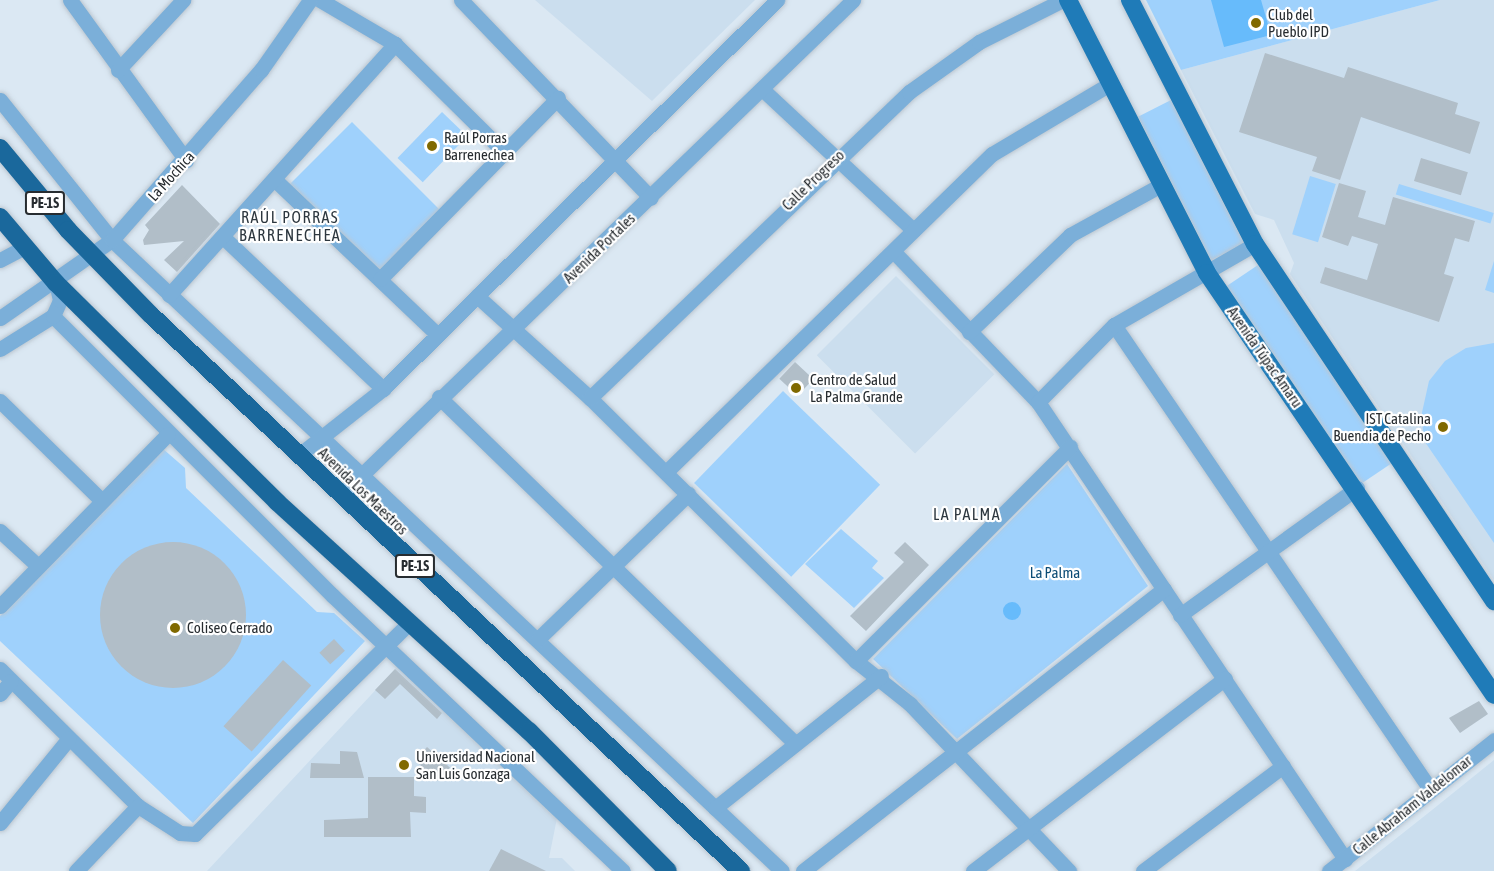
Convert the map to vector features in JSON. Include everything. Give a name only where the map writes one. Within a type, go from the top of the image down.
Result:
[{"type":"highway","name":"Avenida Los Maestros","points":[[0,148],[93,256],[299,455],[741,871]]},
{"type":"highway","name":"PE-1S","points":[[0,217],[23,248],[56,283],[408,624],[528,731],[668,871]]},
{"type":"main road","name":"Avenida Túpac Amaru","points":[[1068,0],[1207,273],[1357,488],[1494,695]]},
{"type":"main road","points":[[1130,0],[1255,244],[1494,602]]},
{"type":"street","points":[[70,0],[118,70],[186,160]]},
{"type":"street","points":[[118,70],[183,0]]},
{"type":"street","name":"La Mochica","points":[[0,318],[56,283],[112,240],[186,160],[278,50],[310,0]]},
{"type":"street","points":[[320,0],[395,44],[503,151]]},
{"type":"street","points":[[461,0],[558,98],[651,198]]},
{"type":"street","points":[[299,455],[383,389],[777,0]]},
{"type":"street","name":"Avenida Portales","points":[[342,494],[439,397],[651,198],[853,0]]},
{"type":"street","name":"Calle Progreso","points":[[590,398],[834,159],[943,66],[1063,0]]},
{"type":"street","points":[[169,295],[395,44]]},
{"type":"street","points":[[667,471],[992,154],[1110,84]]},
{"type":"street","points":[[762,89],[834,159],[913,230]]},
{"type":"street","points":[[380,279],[503,151],[558,98]]},
{"type":"street","points":[[0,100],[39,156],[112,240],[782,871]]},
{"type":"street","points":[[274,179],[438,335]]},
{"type":"street","points":[[969,332],[1071,235],[1161,184]]},
{"type":"street","points":[[223,237],[383,389]]},
{"type":"street","points":[[1038,402],[1114,325],[1255,244]]},
{"type":"street","points":[[0,260],[23,248]]},
{"type":"street","points":[[894,252],[1038,402],[1345,859]]},
{"type":"street","points":[[0,349],[53,316],[60,300],[56,283]]},
{"type":"street","points":[[477,296],[515,328],[667,471],[856,661],[882,676],[1031,825],[1069,871]]},
{"type":"street","points":[[53,316],[168,434],[386,646],[623,871]]},
{"type":"street","points":[[1114,325],[1430,789]]},
{"type":"street","points":[[439,397],[795,743]]},
{"type":"street","points":[[0,401],[101,500]]},
{"type":"street","points":[[0,606],[101,500],[168,434]]},
{"type":"street","points":[[856,661],[1070,447]]},
{"type":"street","points":[[1180,615],[1357,488]]},
{"type":"street","points":[[538,639],[688,494]]},
{"type":"street","points":[[0,531],[38,566]]},
{"type":"street","points":[[803,871],[956,749],[1164,589]]},
{"type":"street","points":[[0,669],[138,806],[180,833],[206,829],[408,624]]},
{"type":"street","points":[[715,807],[882,676]]},
{"type":"street","points":[[973,871],[1225,678]]},
{"type":"street","points":[[0,694],[11,681]]},
{"type":"street","points":[[2,816],[69,738]]},
{"type":"street","name":"Calle Abraham Valdelomar","points":[[1329,871],[1494,740]]},
{"type":"street","points":[[1143,871],[1283,766]]},
{"type":"street","points":[[76,871],[138,806]]},
{"type":"shaded area","points":[[535,0],[755,0],[652,101]]},
{"type":"shaded area","points":[[1211,0],[1261,0],[1271,35],[1224,47]]},
{"type":"shaded area","name":"IST Catalina Buendia de Pecho","points":[[1440,0],[1494,0],[1494,580],[1290,274],[1294,263],[1274,220],[1255,214],[1181,70]]},
{"type":"shaded area","points":[[896,276],[994,374],[915,453],[817,355]]},
{"type":"shaded area","points":[[1012,602],[1018,605],[1021,611],[1018,617],[1012,620],[1006,617],[1003,611],[1006,605]]},
{"type":"shaded area","name":"Universidad Nacional San Luis Gonzaga","points":[[398,666],[557,818],[549,858],[562,858],[575,871],[207,871]]},
{"type":"shaded area","points":[[1494,760],[1494,871],[1355,871],[1432,810]]},
{"type":"green space","name":"Club del Pueblo IPD","points":[[1146,0],[1440,0],[1181,70]]},
{"type":"green space","points":[[1171,100],[1244,243],[1211,260],[1138,117]]},
{"type":"green space","name":"Raúl Porras Barrenechea","points":[[442,112],[467,136],[423,182],[398,158]]},
{"type":"green space","name":"Raúl Porras Barrenechea","points":[[352,122],[440,210],[377,272],[290,184]]},
{"type":"green space","points":[[1310,176],[1336,184],[1318,242],[1292,234]]},
{"type":"green space","points":[[1399,184],[1494,213],[1490,223],[1396,195]]},
{"type":"green space","points":[[1494,261],[1494,293],[1485,290]]},
{"type":"green space","points":[[1258,265],[1392,463],[1359,485],[1226,287]]},
{"type":"green space","points":[[1494,343],[1494,543],[1425,442],[1421,417],[1429,381],[1445,361],[1466,348]]},
{"type":"green space","points":[[783,391],[880,485],[791,577],[694,483]]},
{"type":"green space","name":"Coliseo Cerrado","points":[[162,448],[185,468],[186,488],[317,612],[334,613],[365,641],[193,823],[0,641],[0,616]]},
{"type":"green space","name":"La Palma","points":[[1067,464],[1148,586],[957,739],[873,659]]},
{"type":"green space","points":[[841,529],[878,561],[872,568],[884,578],[854,608],[805,564]]},
{"type":"building","points":[[1265,53],[1344,78],[1348,67],[1458,103],[1455,114],[1480,122],[1470,154],[1361,117],[1340,180],[1312,171],[1317,157],[1239,132]]},
{"type":"building","points":[[1421,158],[1468,172],[1461,195],[1414,181]]},
{"type":"building","points":[[1339,183],[1366,191],[1358,217],[1385,225],[1393,197],[1475,221],[1469,242],[1455,238],[1444,274],[1454,277],[1439,322],[1320,283],[1325,267],[1367,280],[1378,244],[1352,236],[1348,246],[1322,237]]},
{"type":"building","points":[[182,185],[220,224],[177,272],[164,260],[184,241],[144,245],[143,240],[149,230],[145,225]]},
{"type":"building","name":"Centro de Salud La Palma Grande","points":[[795,362],[813,379],[798,396],[779,379]]},
{"type":"building","points":[[173,542],[201,548],[225,563],[240,587],[246,615],[240,643],[225,667],[201,682],[173,688],[145,682],[121,667],[106,643],[100,615],[106,587],[121,563],[145,548]]},
{"type":"building","points":[[905,542],[929,565],[866,631],[850,616],[904,562],[894,553]]},
{"type":"building","points":[[334,639],[345,651],[330,664],[319,653]]},
{"type":"building","points":[[283,660],[311,685],[252,752],[223,726]]},
{"type":"building","points":[[395,669],[442,713],[437,719],[400,684],[385,699],[375,690]]},
{"type":"building","points":[[1479,701],[1488,714],[1460,733],[1449,718]]},
{"type":"building","points":[[427,747],[450,768],[438,781],[415,760]]},
{"type":"building","points":[[340,751],[357,752],[364,778],[310,778],[311,763],[340,764]]},
{"type":"building","points":[[368,777],[414,777],[414,796],[426,797],[426,813],[410,812],[411,837],[324,837],[324,820],[368,818]]},
{"type":"building","points":[[501,849],[546,871],[489,871]]},
{"type":"place","name":"Club del Pueblo IPD","points":[[1256,23]]},
{"type":"place","name":"Raúl Porras Barrenechea","points":[[432,146]]},
{"type":"place","name":"Centro de Salud La Palma Grande","points":[[796,388]]},
{"type":"place","name":"IST Catalina Buendia de Pecho","points":[[1443,427]]},
{"type":"place","name":"Coliseo Cerrado","points":[[175,628]]},
{"type":"place","name":"Universidad Nacional San Luis Gonzaga","points":[[404,765]]},
{"type":"district","name":"RAÚL PORRAS BARRENECHEA","points":[[290,226]]},
{"type":"district","name":"LA PALMA","points":[[967,514]]}]
